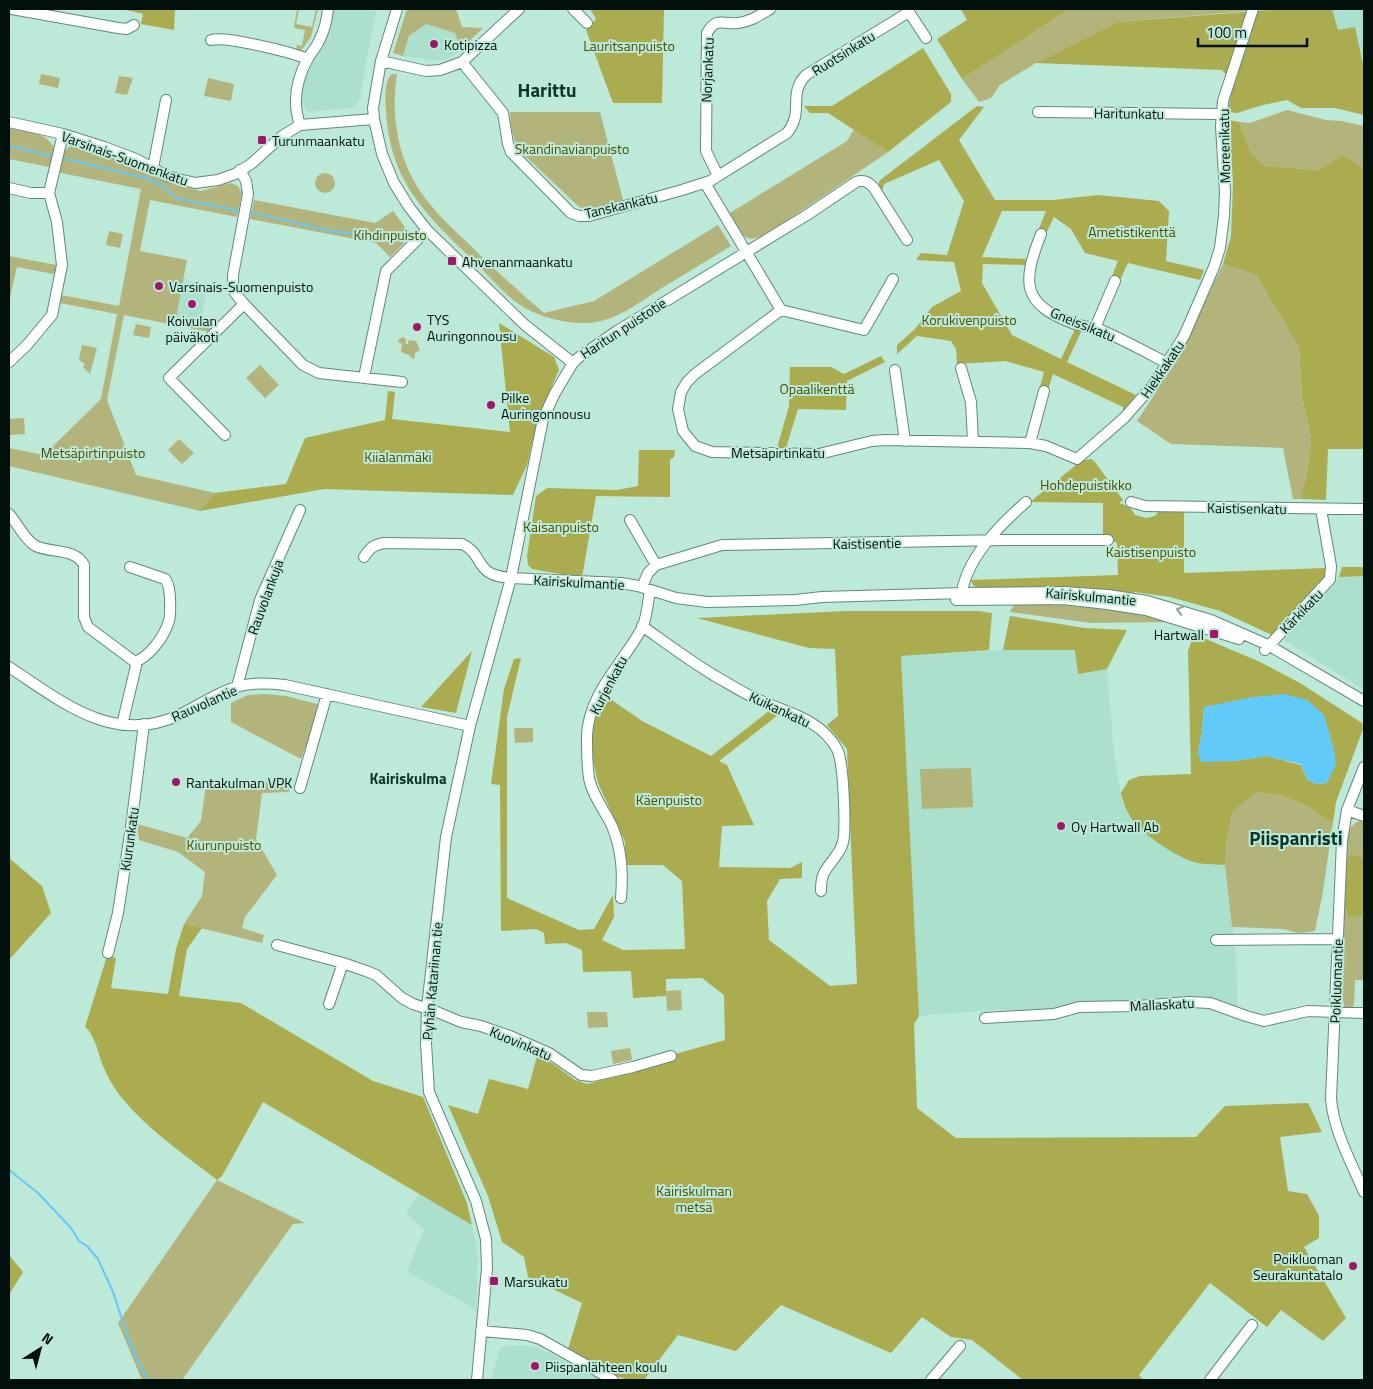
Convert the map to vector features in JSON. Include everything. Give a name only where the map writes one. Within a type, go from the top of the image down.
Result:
[{"type":"street","points":[[12,9],[118,28],[127,29],[134,25]]},
{"type":"street","points":[[300,125],[295,105],[297,84],[323,31],[328,9]]},
{"type":"street","points":[[397,9],[381,61],[373,108],[382,154],[394,184],[427,230],[512,314],[573,363]]},
{"type":"street","points":[[381,61],[426,70],[440,70],[462,62],[519,9]]},
{"type":"street","points":[[573,9],[587,23]]},
{"type":"street","name":"Norjankatu","points":[[770,9],[744,22],[736,24],[719,22],[712,24],[707,33],[706,151],[711,180],[746,251],[781,310]]},
{"type":"street","name":"Moreenikatu","points":[[1217,258],[1225,198],[1222,114],[1226,90],[1253,9]]},
{"type":"street","points":[[908,10],[926,38]]},
{"type":"street","name":"Ruotsinkatu","points":[[711,180],[788,133],[794,125],[796,118],[796,93],[799,82],[806,75],[908,10]]},
{"type":"street","points":[[211,40],[217,38],[292,53],[308,59]]},
{"type":"street","name":"Tanskankatu","points":[[462,62],[503,113],[511,152],[571,213],[579,216],[589,216],[711,180]]},
{"type":"street","points":[[153,168],[166,100]]},
{"type":"street","name":"Haritunkatu","points":[[1038,112],[1222,114]]},
{"type":"street","name":"Varsinais-Suomenkatu","points":[[9,122],[63,134],[122,154],[175,178],[195,183],[218,180],[240,170],[282,136],[300,125],[374,119]]},
{"type":"street","points":[[9,362],[37,334],[52,315],[62,265],[57,222],[48,193],[63,134]]},
{"type":"street","points":[[240,170],[246,182],[248,194],[233,282],[235,293],[303,365],[311,370],[319,373],[402,382]]},
{"type":"street","name":"Haritun puistotie","points":[[511,578],[543,419],[555,393],[573,363],[617,331],[807,215],[859,181],[868,182],[874,188],[907,240]]},
{"type":"street","points":[[9,188],[48,193]]},
{"type":"street","points":[[364,377],[386,271],[427,230]]},
{"type":"street","name":"Gneissikatu","points":[[1041,234],[1029,270],[1029,284],[1034,296],[1042,306],[1052,314],[1077,325],[1095,328],[1168,363]]},
{"type":"street","name":"Hiekkakatu","points":[[1077,459],[1133,409],[1154,384],[1188,328],[1217,258]]},
{"type":"street","points":[[781,310],[864,330],[893,279]]},
{"type":"street","points":[[1095,328],[1115,280]]},
{"type":"street","points":[[225,435],[169,378],[244,304]]},
{"type":"street","name":"Metsäpirtinkatu","points":[[781,310],[703,369],[684,387],[678,397],[678,414],[683,431],[691,442],[700,449],[712,452],[819,454],[872,441],[1030,443],[1046,446],[1077,459]]},
{"type":"street","points":[[961,368],[971,402],[973,442]]},
{"type":"street","points":[[895,370],[905,441]]},
{"type":"street","points":[[1030,443],[1044,391]]},
{"type":"street","points":[[962,596],[968,573],[986,541],[1026,502]]},
{"type":"street","name":"Kaistisenkatu","points":[[1131,502],[1145,506],[1364,509]]},
{"type":"street","name":"Kärkikatu","points":[[1266,648],[1330,579],[1331,566],[1321,509]]},
{"type":"street","name":"Rauvolankuja","points":[[236,686],[260,600],[300,510]]},
{"type":"street","points":[[9,514],[34,545],[74,555],[82,561],[84,565],[85,622],[88,627],[135,662],[136,666],[122,725]]},
{"type":"street","points":[[630,520],[656,565],[648,573],[646,589]]},
{"type":"street","name":"Kaistisentie","points":[[656,565],[706,548],[722,545],[1108,540]]},
{"type":"street","name":"Kairiskulmantie","points":[[364,557],[369,549],[376,545],[462,544],[470,547],[487,571],[492,574],[511,578],[621,582],[676,598],[707,602],[795,600],[822,603],[852,603],[962,596],[1063,600],[1107,604],[1146,610],[1266,648],[1364,702]]},
{"type":"street","points":[[130,567],[165,579],[169,587],[170,606],[169,619],[163,632],[147,655],[135,662]]},
{"type":"street","name":"Pyhän Katariinan tie","points":[[477,1380],[487,1268],[486,1239],[476,1201],[428,1092],[427,1008],[446,837],[470,726],[511,578]]},
{"type":"street","name":"Kurjenkatu","points":[[621,898],[623,880],[620,852],[612,828],[589,778],[587,736],[591,714],[602,691],[642,626],[646,589]]},
{"type":"street","name":"Kuikankatu","points":[[642,626],[713,675],[755,698],[805,718],[823,730],[830,739],[838,751],[842,772],[844,838],[837,855],[824,872],[821,880],[821,891]]},
{"type":"street","name":"Kairiskulmantie","points":[[1266,648],[1364,709]]},
{"type":"street","name":"Rauvolantie","points":[[9,667],[89,717],[122,725],[144,724],[177,716],[236,686],[267,683],[286,685],[470,726]]},
{"type":"street","points":[[300,788],[326,694]]},
{"type":"street","name":"Kiurunkatu","points":[[108,953],[121,896],[144,724]]},
{"type":"street","name":"Poikluomantie","points":[[1364,768],[1347,810],[1342,840],[1331,1084],[1332,1116],[1364,1192]]},
{"type":"street","points":[[1347,810],[1364,816]]},
{"type":"street","points":[[1216,940],[1337,939]]},
{"type":"street","name":"Kuovinkatu","points":[[277,945],[343,963],[376,976],[402,998],[413,1004],[461,1022],[482,1026],[510,1036],[549,1053],[581,1075],[592,1076],[672,1056]]},
{"type":"street","points":[[329,1004],[343,963]]},
{"type":"street","name":"Mallaskatu","points":[[985,1018],[1054,1014],[1079,1007],[1189,1002],[1210,1003],[1264,1021],[1308,1011],[1364,1013]]},
{"type":"street","points":[[1210,1380],[1252,1325]]},
{"type":"street","points":[[481,1331],[526,1335],[540,1339],[613,1380]]},
{"type":"street","points":[[931,1380],[960,1346]]},
{"type":"shaded area","points":[[333,9],[377,9],[360,99],[355,106],[349,108],[307,112],[301,101],[302,87],[308,71],[327,38]]},
{"type":"shaded area","points":[[1332,9],[1364,9],[1364,69],[1355,27],[1338,30]]},
{"type":"shaded area","points":[[426,24],[455,33],[461,49],[450,58],[439,61],[403,56],[409,36]]},
{"type":"shaded area","name":"Koivulan päiväkoti","points":[[186,278],[193,282],[195,280],[199,284],[205,284],[207,289],[200,323],[176,318],[183,280]]},
{"type":"shaded area","points":[[1364,576],[1364,690],[1284,640],[1284,637],[1339,577]]},
{"type":"shaded area","points":[[1003,650],[1076,650],[1078,673],[1107,669],[1114,755],[1123,804],[1192,861],[1225,865],[1236,957],[1238,1006],[992,1010],[919,1016],[901,656]]},
{"type":"shaded area","points":[[419,1194],[472,1225],[478,1256],[476,1313],[469,1305],[407,1272],[424,1230],[406,1213]]},
{"type":"shaded area","name":"Piispanlähteen koulu","points":[[526,1345],[538,1348],[600,1380],[493,1380],[492,1376],[500,1349],[503,1346]]},
{"type":"green space","points":[[122,9],[175,9],[174,30],[141,24],[143,14]]},
{"type":"green space","points":[[297,9],[299,9],[296,24],[312,27],[316,9],[318,9],[311,37],[300,52],[296,50],[297,45],[302,46],[305,30],[294,28]]},
{"type":"green space","points":[[407,9],[456,9],[462,27],[483,28],[461,49],[455,33],[426,24],[409,36],[403,56],[393,53]]},
{"type":"green space","name":"Lauritsanpuisto","points":[[590,9],[664,9],[662,103],[613,103],[586,30],[596,19]]},
{"type":"green space","points":[[961,9],[1070,9],[962,79],[937,39],[967,20]]},
{"type":"green space","points":[[1070,9],[1249,9],[1248,11],[1118,22],[1036,63],[1000,85],[991,98],[979,102],[962,79]]},
{"type":"green space","points":[[1280,9],[1332,9],[1338,30],[1355,27],[1364,69],[1364,115],[1335,108],[1301,108],[1287,100],[1237,113],[1228,112],[1233,82],[1222,70],[1036,63],[1118,22]]},
{"type":"green space","points":[[923,48],[951,94],[951,102],[888,152],[828,113],[810,113],[804,106],[832,106]]},
{"type":"green space","points":[[41,74],[60,78],[58,88],[39,84]]},
{"type":"green space","points":[[392,74],[397,74],[395,108],[399,142],[410,174],[419,189],[448,224],[544,313],[594,301],[718,225],[731,246],[636,305],[608,319],[588,323],[572,322],[532,312],[518,304],[505,293],[425,211],[409,188],[395,160],[388,127],[385,101],[389,77]]},
{"type":"green space","points":[[119,76],[133,78],[127,95],[115,93]]},
{"type":"green space","points":[[208,78],[234,84],[231,101],[204,96]]},
{"type":"green space","name":"Korukivenpuisto","points":[[977,106],[984,107],[959,140],[995,200],[1054,200],[1098,195],[1159,201],[1169,211],[1166,261],[1204,270],[1200,280],[1128,263],[1120,280],[1112,276],[1118,261],[1085,253],[1071,229],[1054,217],[1046,234],[1038,231],[1046,211],[1002,211],[982,257],[1026,259],[1025,265],[983,264],[982,283],[1012,335],[1061,359],[1075,329],[1081,332],[1067,362],[1136,395],[1123,411],[1123,407],[1053,374],[1048,390],[1040,387],[1044,372],[1005,361],[957,364],[956,349],[951,341],[917,336],[897,354],[897,345],[915,329],[932,307],[961,291],[954,262],[916,260],[921,253],[947,255],[964,201],[939,160],[884,184],[882,191],[879,181]]},
{"type":"green space","points":[[1287,110],[1326,120],[1364,126],[1364,170],[1357,163],[1342,155],[1318,170],[1265,166],[1250,151],[1239,122],[1250,123]]},
{"type":"green space","name":"Skandinavianpuisto","points":[[510,112],[600,112],[623,200],[594,209],[578,206],[519,150],[512,131]]},
{"type":"green space","points":[[1229,120],[1239,122],[1250,151],[1265,166],[1318,170],[1342,155],[1357,163],[1364,170],[1364,449],[1328,449],[1326,500],[1301,499],[1310,456],[1311,437],[1302,397],[1299,347],[1256,275],[1223,264],[1231,236],[1233,183]]},
{"type":"green space","name":"Metsäpirtinpuisto","points":[[9,128],[39,135],[49,140],[52,145],[65,150],[71,145],[124,161],[173,184],[201,191],[231,183],[238,186],[242,193],[237,217],[150,200],[140,251],[187,260],[176,318],[216,326],[210,332],[124,315],[107,400],[136,475],[215,493],[200,511],[9,466],[9,448],[44,455],[101,399],[117,314],[60,303],[61,295],[119,306],[141,189],[61,173],[49,167],[9,159]]},
{"type":"green space","points":[[854,129],[888,152],[770,232],[754,238],[749,238],[741,233],[730,213],[847,141]]},
{"type":"green space","points":[[325,173],[332,176],[335,183],[332,190],[325,193],[318,190],[315,183],[318,176]]},
{"type":"green space","name":"Kihdinpuisto","points":[[254,200],[375,223],[393,211],[404,226],[407,235],[403,244],[390,257],[376,243],[250,219]]},
{"type":"green space","points":[[109,231],[123,234],[120,248],[106,245]]},
{"type":"green space","points":[[9,256],[56,265],[54,274],[17,267],[9,302]]},
{"type":"green space","points":[[1223,264],[1256,275],[1299,347],[1302,397],[1311,437],[1310,456],[1301,499],[1293,499],[1283,448],[1171,444],[1137,421],[1176,362]]},
{"type":"green space","name":"Kiialanmäki","points":[[499,323],[554,357],[559,370],[538,417],[527,465],[513,495],[324,489],[200,511],[215,493],[286,484],[305,438],[385,420],[388,391],[395,392],[392,419],[510,432]]},
{"type":"green space","points":[[136,324],[151,327],[149,338],[133,335]]},
{"type":"green space","points":[[403,337],[406,339],[406,344],[408,344],[409,340],[416,341],[420,350],[415,353],[415,358],[412,359],[409,355],[401,352],[402,344],[398,342]]},
{"type":"green space","points":[[82,345],[97,348],[90,374],[83,367],[85,364],[79,360]]},
{"type":"green space","name":"Opaalikenttä","points":[[881,356],[885,362],[847,381],[846,410],[798,409],[786,448],[777,448],[789,406],[790,367],[831,367],[844,374]]},
{"type":"green space","points":[[260,365],[279,385],[265,398],[246,378]]},
{"type":"green space","points":[[24,418],[25,434],[9,435],[9,419]]},
{"type":"green space","points":[[179,439],[194,453],[182,464],[168,450]]},
{"type":"green space","name":"Kaisanpuisto","points":[[639,450],[675,450],[674,457],[670,460],[670,497],[596,496],[582,578],[532,569],[528,565],[527,556],[536,496],[547,488],[617,490],[638,486]]},
{"type":"green space","name":"Kaistisenpuisto","points":[[1091,459],[1123,500],[1119,503],[1132,510],[1135,515],[1146,518],[1155,516],[1159,511],[1184,511],[1184,573],[1326,568],[1324,579],[1272,635],[1220,611],[1170,597],[1134,592],[1133,595],[1053,586],[978,588],[973,585],[971,580],[1118,575],[1117,543],[1103,537],[1103,503],[1030,502],[1081,461]]},
{"type":"green space","points":[[1342,567],[1364,567],[1364,576],[1339,577]]},
{"type":"green space","points":[[1050,603],[1113,607],[1166,618],[1166,622],[1091,623],[1010,612],[1013,606],[1017,604]]},
{"type":"green space","name":"Kairiskulman metsä","points":[[847,611],[978,611],[992,613],[989,650],[901,656],[919,1016],[914,1024],[917,1108],[956,1138],[1196,1137],[1225,1106],[1308,1103],[1322,1132],[1280,1137],[1288,1191],[1307,1194],[1319,1216],[1319,1238],[1304,1247],[1346,1318],[1323,1341],[1281,1310],[1267,1327],[1210,1283],[1139,1375],[1144,1380],[1023,1380],[972,1340],[951,1337],[922,1317],[891,1353],[781,1305],[736,1351],[678,1335],[644,1380],[628,1380],[588,1366],[568,1349],[582,1303],[528,1277],[524,1257],[502,1242],[488,1196],[448,1105],[478,1114],[489,1079],[528,1089],[538,1053],[575,1080],[587,1084],[668,1063],[668,1056],[725,1040],[724,995],[702,978],[666,979],[666,996],[633,998],[631,971],[583,972],[582,950],[566,943],[545,944],[544,933],[536,929],[501,931],[500,785],[491,784],[504,689],[514,659],[521,658],[507,717],[507,898],[579,930],[594,929],[613,895],[614,917],[602,940],[623,950],[685,949],[682,881],[663,865],[625,865],[625,842],[598,783],[593,760],[593,721],[606,696],[642,721],[711,756],[769,711],[778,715],[719,761],[727,765],[754,825],[722,826],[719,867],[790,868],[802,862],[802,878],[780,879],[767,901],[769,940],[830,986],[857,984],[847,749],[827,725],[838,716],[835,649],[809,648],[697,618]]},
{"type":"green space","points":[[1010,616],[1085,628],[1127,630],[1107,669],[1078,674],[1075,650],[1003,650]]},
{"type":"green space","points":[[1194,634],[1258,661],[1300,683],[1362,723],[1363,729],[1336,802],[1333,823],[1307,806],[1283,796],[1257,792],[1233,811],[1227,838],[1225,865],[1199,863],[1183,858],[1158,843],[1136,824],[1128,812],[1121,793],[1129,780],[1140,776],[1191,774],[1188,651]],"holes":[[[1218,705],[1329,734],[1334,750],[1327,783],[1315,784],[1307,779],[1301,765],[1266,756],[1236,761],[1198,753],[1204,707]]]},
{"type":"green space","points":[[472,651],[456,713],[421,707]]},
{"type":"green space","points":[[248,695],[286,696],[321,705],[301,759],[231,722],[231,703]]},
{"type":"green space","points":[[514,728],[533,728],[533,742],[515,743]]},
{"type":"green space","points":[[971,768],[973,807],[922,809],[920,769]]},
{"type":"green space","name":"Kiurunpuisto","points":[[289,782],[289,792],[262,793],[256,839],[277,875],[245,917],[242,928],[264,935],[262,943],[184,924],[202,896],[205,872],[178,852],[139,840],[137,824],[187,838],[201,821],[206,784]]},
{"type":"green space","points":[[1257,792],[1283,796],[1307,806],[1333,823],[1315,931],[1298,933],[1283,929],[1232,927],[1225,865],[1227,838],[1233,811]]},
{"type":"green space","points":[[1360,821],[1364,822],[1364,858],[1351,854],[1344,860],[1348,832],[1351,827]]},
{"type":"green space","points":[[1351,854],[1364,858],[1364,914],[1358,917],[1348,916],[1342,891],[1344,860]]},
{"type":"green space","points":[[9,858],[42,886],[51,913],[9,960]]},
{"type":"green space","points":[[1342,891],[1358,917],[1364,914],[1364,980],[1355,980],[1354,1005],[1352,1008],[1344,1007],[1343,999],[1340,995]]},
{"type":"green space","points":[[184,924],[202,928],[187,949],[179,996],[241,1003],[373,1081],[423,1097],[467,1203],[472,1225],[263,1102],[222,1176],[217,1180],[167,1141],[132,1109],[121,1097],[110,1079],[94,1040],[85,1027],[107,956],[116,958],[111,988],[168,994],[176,949]]},
{"type":"green space","points":[[681,990],[682,1010],[667,1011],[666,991]]},
{"type":"green space","points":[[587,1012],[607,1012],[608,1027],[588,1028]]},
{"type":"green space","points":[[630,1048],[632,1060],[613,1064],[611,1051]]},
{"type":"green space","points":[[217,1180],[305,1223],[293,1224],[182,1380],[142,1380],[118,1323]]},
{"type":"green space","points":[[9,1255],[23,1272],[9,1295]]},
{"type":"water","points":[[1285,694],[1307,700],[1324,715],[1336,764],[1327,783],[1315,784],[1307,779],[1301,764],[1266,756],[1236,761],[1201,762],[1198,753],[1204,707],[1253,697]]},
{"type":"waterway","points":[[9,146],[51,156]]},
{"type":"waterway","points":[[66,159],[146,178],[161,185],[176,198],[239,211]]},
{"type":"waterway","points":[[251,212],[330,231],[359,234],[370,239]]},
{"type":"waterway","points":[[9,1170],[38,1193],[71,1228],[79,1241],[87,1246],[98,1259],[113,1292],[128,1338],[147,1380]]},
{"type":"place","name":"Kotipizza","points":[[434,44]]},
{"type":"place","name":"Turunmaankatu","points":[[262,140]]},
{"type":"place","name":"Ahvenanmaankatu","points":[[452,261]]},
{"type":"place","name":"Varsinais-Suomenpuisto","points":[[159,286]]},
{"type":"place","name":"Koivulan päiväkoti","points":[[192,304]]},
{"type":"place","name":"TYS Auringonnousu","points":[[417,327]]},
{"type":"place","name":"Pilke Auringonnousu","points":[[491,405]]},
{"type":"place","name":"Hartwall","points":[[1214,634]]},
{"type":"place","name":"Rantakulman VPK","points":[[176,782]]},
{"type":"place","name":"Oy Hartwall Ab","points":[[1061,826]]},
{"type":"place","name":"Poikluoman Seurakuntatalo","points":[[1353,1266]]},
{"type":"place","name":"Marsukatu","points":[[494,1281]]},
{"type":"place","name":"Piispanlähteen koulu","points":[[535,1366]]},
{"type":"district","name":"Harittu","points":[[547,89]]},
{"type":"district","name":"Kairiskulma","points":[[408,778]]},
{"type":"district","name":"Piispanristi","points":[[1296,837]]},
{"type":"park label","name":"Ametistikenttä","points":[[1132,231]]},
{"type":"park label","name":"Hohdepuistikko","points":[[1086,484]]},
{"type":"park label","name":"Käenpuisto","points":[[669,799]]}]
